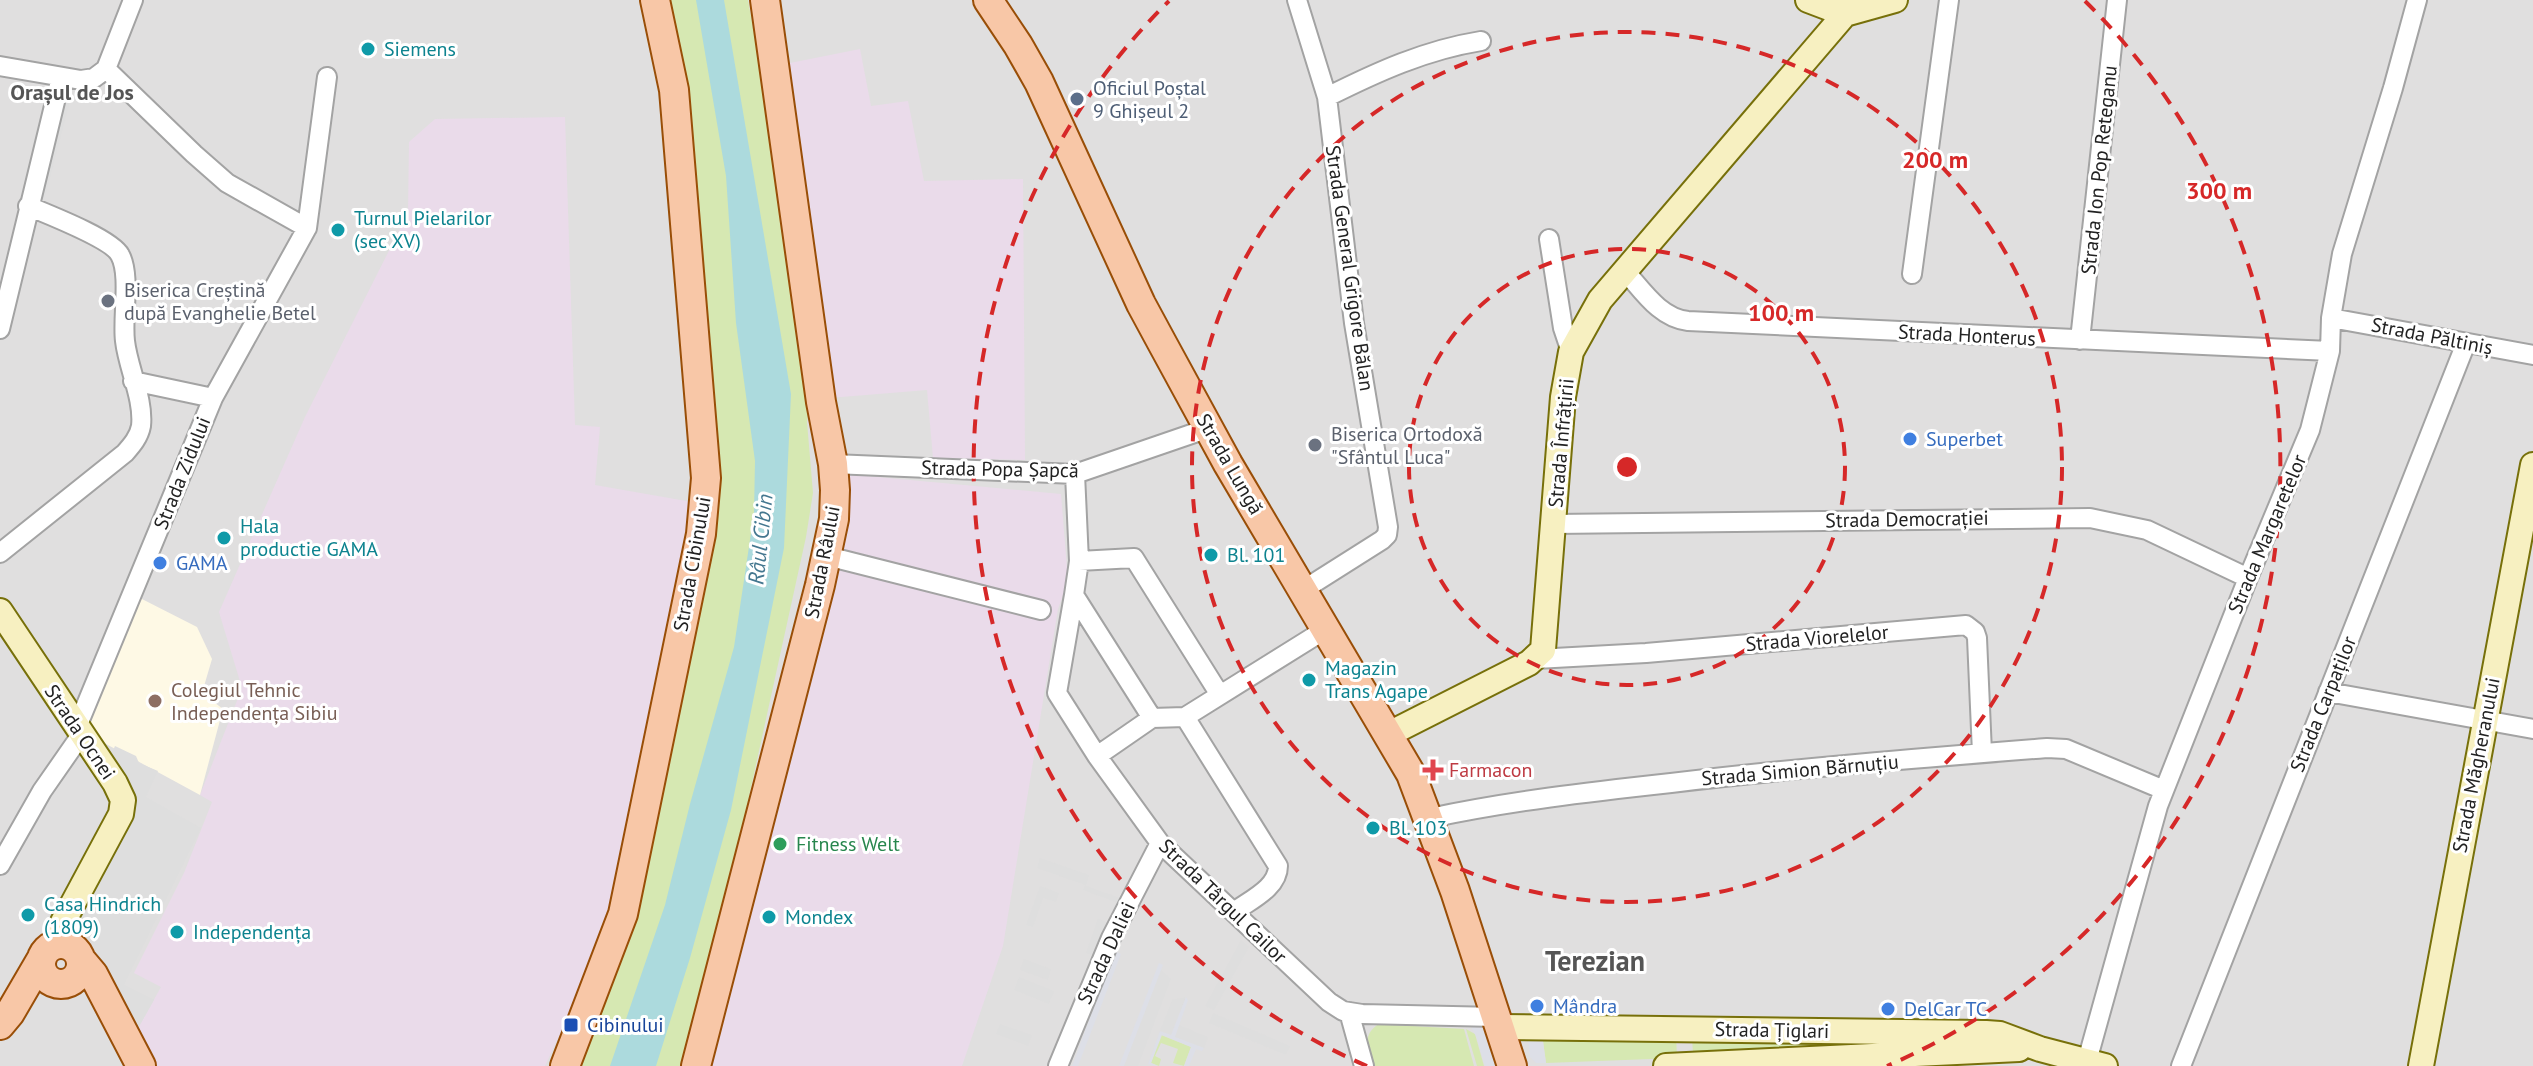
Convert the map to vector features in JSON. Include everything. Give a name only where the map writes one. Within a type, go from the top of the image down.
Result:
[{"type":"main road","name":"Strada Cibinului","points":[[565,1066],[623,914],[701,534],[705,501],[696,338],[674,90],[655,0]]},
{"type":"main road","name":"Strada Râului","points":[[696,1066],[834,519],[833,464],[821,402],[765,0]]},
{"type":"main road","name":"Strada Lungă","points":[[988,0],[1039,82],[1141,304],[1209,428],[1411,774],[1430,818],[1512,1066]]},
{"type":"main road","points":[[0,1025],[50,951],[70,946],[75,949],[77,972],[90,1007],[119,1066]]},
{"type":"main road","points":[[50,951],[41,968],[46,978],[61,985],[77,972],[93,974],[141,1066]]},
{"type":"street","points":[[0,66],[88,80],[106,69],[133,0]]},
{"type":"street","name":"Strada General Grigore Bălan","points":[[1297,0],[1327,97],[1354,323],[1388,527],[1387,535],[1382,540],[1303,590]]},
{"type":"street","points":[[1808,0],[1842,7],[1895,0]]},
{"type":"street","points":[[1912,274],[1949,0]]},
{"type":"street","name":"Strada Ion Pop Reteganu","points":[[2080,340],[2117,0]]},
{"type":"street","name":"Strada Margaretelor","points":[[2096,1064],[2164,790],[2310,430],[2330,351],[2331,318],[2342,254],[2417,0]]},
{"type":"street","name":"Strada Înfrățirii","points":[[1536,659],[1543,650],[1544,642],[1563,397],[1571,352],[1594,309],[1671,220],[1842,7]]},
{"type":"street","points":[[1327,97],[1411,59],[1481,41]]},
{"type":"street","points":[[106,69],[227,183],[307,228],[327,77]]},
{"type":"street","points":[[0,329],[61,77]]},
{"type":"street","points":[[0,553],[133,444],[141,424],[125,341],[124,273],[120,255],[108,242],[28,206]]},
{"type":"street","name":"Strada Zidului","points":[[0,865],[79,731],[213,398],[307,228]]},
{"type":"street","points":[[1549,239],[1563,328],[1571,352]]},
{"type":"street","name":"Strada Honterus","points":[[1625,271],[1665,314],[1680,320],[2330,351]]},
{"type":"street","name":"Strada Păltiniș","points":[[2331,318],[2533,355]]},
{"type":"street","name":"Strada Carpaților","points":[[2181,1066],[2466,343]]},
{"type":"street","points":[[133,381],[213,398]]},
{"type":"street","name":"Strada Popa Șapcă","points":[[833,464],[1075,474],[1209,428]]},
{"type":"street","name":"Strada Măgheranului","points":[[2421,1066],[2533,465]]},
{"type":"street","name":"Strada Târgul Cailor","points":[[1075,474],[1079,561],[1057,693],[1097,756],[1160,843],[1329,1002],[1349,1012]]},
{"type":"street","name":"Strada Democrației","points":[[1553,524],[2090,518],[2147,530],[2248,578]]},
{"type":"street","points":[[827,556],[1041,610]]},
{"type":"street","points":[[1079,561],[1134,558],[1220,695]]},
{"type":"street","points":[[1074,595],[1152,718]]},
{"type":"street","name":"Strada Ocnei","points":[[0,611],[119,789],[123,806],[50,951]]},
{"type":"street","name":"Strada Viorelelor","points":[[1536,659],[1631,654],[1966,625],[1977,638],[1982,753]]},
{"type":"street","points":[[1097,756],[1152,718],[1185,717],[1326,629]]},
{"type":"street","points":[[1389,734],[1536,659]]},
{"type":"street","points":[[2328,692],[2533,729]]},
{"type":"street","points":[[1185,717],[1278,866],[1278,874],[1271,885],[1234,912]]},
{"type":"street","name":"Strada Simion Bărnuțiu","points":[[1430,818],[1521,800],[1589,791],[2059,747],[2164,790]]},
{"type":"street","name":"Strada Daliei","points":[[1058,1066],[1111,938],[1160,843]]},
{"type":"street","points":[[1364,1066],[1349,1012],[1499,1022]]},
{"type":"street","name":"Strada Țiglari","points":[[1499,1022],[1986,1033],[2013,1038],[2042,1057]]},
{"type":"street","name":"Strada Țiglari","points":[[1666,1066],[2042,1057],[2096,1064]]},
{"type":"shaded area","points":[[0,0],[2533,0],[2533,1066],[0,1066]]},
{"type":"shaded area","points":[[860,49],[871,106],[908,101],[924,181],[1023,179],[1025,460],[933,458],[927,390],[829,398],[780,65]]},
{"type":"shaded area","points":[[60,82],[74,86],[44,201],[30,197]]},
{"type":"shaded area","points":[[565,117],[575,425],[600,427],[595,485],[692,502],[616,914],[545,1066],[145,1066],[132,1039],[161,987],[134,973],[184,873],[212,802],[200,795],[242,688],[219,612],[305,417],[408,213],[409,142],[435,119]]},
{"type":"shaded area","points":[[845,474],[1061,494],[1068,581],[1058,609],[1003,946],[962,1066],[702,1066]]},
{"type":"shaded area","name":"Colegiul Tehnic Independența Sibiu","points":[[138,597],[197,627],[212,659],[202,693],[223,709],[200,795],[84,732]]},
{"type":"shaded area","points":[[115,746],[136,756],[139,763],[158,771],[146,797],[201,828],[124,985],[154,1000],[132,1039],[79,926],[66,916],[123,806],[115,783],[111,755]]},
{"type":"shaded area","points":[[1040,858],[1089,875],[1086,886],[1123,899],[1121,904],[1083,890],[1085,885],[1037,868]]},
{"type":"shaded area","points":[[1040,886],[1059,893],[1056,902],[1043,898],[1033,927],[1026,925]]},
{"type":"shaded area","points":[[1098,918],[1109,924],[1095,956],[1086,953]]},
{"type":"shaded area","points":[[1241,940],[1249,947],[1214,1010],[1205,1006]]},
{"type":"shaded area","points":[[1115,951],[1121,954],[1078,1066],[1072,1066]]},
{"type":"shaded area","points":[[1024,959],[1051,969],[1048,980],[1020,970]]},
{"type":"shaded area","points":[[1159,963],[1163,965],[1124,1066],[1119,1066]]},
{"type":"shaded area","points":[[1160,969],[1171,979],[1138,1066],[1124,1066]]},
{"type":"shaded area","points":[[1019,977],[1054,991],[1049,1004],[1014,990]]},
{"type":"shaded area","points":[[1186,997],[1171,1035],[1160,1031],[1172,1000]]},
{"type":"shaded area","points":[[1186,997],[1188,1000],[1175,1037],[1204,1048],[1202,1051],[1196,1049],[1189,1066],[1184,1066],[1191,1047],[1162,1035],[1151,1063],[1158,1066],[1148,1064],[1160,1031],[1171,1035]]},
{"type":"shaded area","points":[[1213,1013],[1290,1046],[1286,1055],[1209,1023]]},
{"type":"shaded area","points":[[1000,1024],[1032,1035],[1028,1046],[996,1034]]},
{"type":"shaded area","points":[[1179,1025],[1208,1037],[1204,1048],[1174,1037]]},
{"type":"shaded area","points":[[1471,1027],[1485,1028],[1496,1066],[1485,1066]]},
{"type":"shaded area","points":[[1542,1034],[1546,1063],[1536,1063],[1530,1057],[1528,1038]]},
{"type":"green space","points":[[661,0],[748,0],[812,390],[807,422],[813,493],[721,924],[683,1066],[573,1066],[705,501]]},
{"type":"green space","points":[[1379,1024],[1464,1029],[1474,1066],[1372,1066],[1368,1038]]},
{"type":"green space","points":[[1466,1029],[1475,1034],[1484,1066],[1477,1066]]},
{"type":"green space","points":[[1542,1034],[1676,1034],[1677,1058],[1546,1063]]},
{"type":"green space","points":[[1692,1034],[1817,1034],[1817,1053],[1693,1057]]},
{"type":"green space","points":[[1161,1035],[1191,1047],[1184,1066],[1173,1063],[1178,1049],[1161,1043],[1155,1056],[1161,1059],[1159,1066],[1151,1063]]},
{"type":"water","name":"Râul Cibin","points":[[696,0],[724,0],[791,394],[784,548],[731,810],[656,1066],[610,1066],[665,905],[734,647],[754,513],[755,461],[736,323],[726,176]]},
{"type":"place","name":"Siemens","points":[[368,49]]},
{"type":"place","name":"Oficiul Poștal 9 Ghișeul 2","points":[[1077,99]]},
{"type":"place","name":"Turnul Pielarilor (sec XV)","points":[[338,230]]},
{"type":"place","name":"Biserica Creștină după Evanghelie Betel","points":[[108,301]]},
{"type":"place","name":"Superbet","points":[[1910,439]]},
{"type":"place","name":"Biserica Ortodoxă \"Sfântul Luca\"","points":[[1315,445]]},
{"type":"place","name":"Hala productie GAMA","points":[[224,538]]},
{"type":"place","name":"Bl. 101","points":[[1211,555]]},
{"type":"place","name":"GAMA","points":[[160,563]]},
{"type":"place","name":"Magazin Trans Agape","points":[[1309,680]]},
{"type":"place","name":"Colegiul Tehnic Independența Sibiu","points":[[155,701]]},
{"type":"place","name":"Farmacon","points":[[1433,770]]},
{"type":"place","name":"Bl. 103","points":[[1373,828]]},
{"type":"place","name":"Fitness Welt","points":[[780,844]]},
{"type":"place","name":"Casa Hindrich (1809)","points":[[28,915]]},
{"type":"place","name":"Mondex","points":[[769,917]]},
{"type":"place","name":"Independența","points":[[177,932]]},
{"type":"place","name":"Mândra","points":[[1537,1006]]},
{"type":"place","name":"DelCar TC","points":[[1888,1009]]},
{"type":"place","name":"Cibinului","points":[[571,1025]]},
{"type":"district","name":"Orașul de Jos","points":[[72,92]]},
{"type":"district","name":"Terezian","points":[[1595,961]]}]
